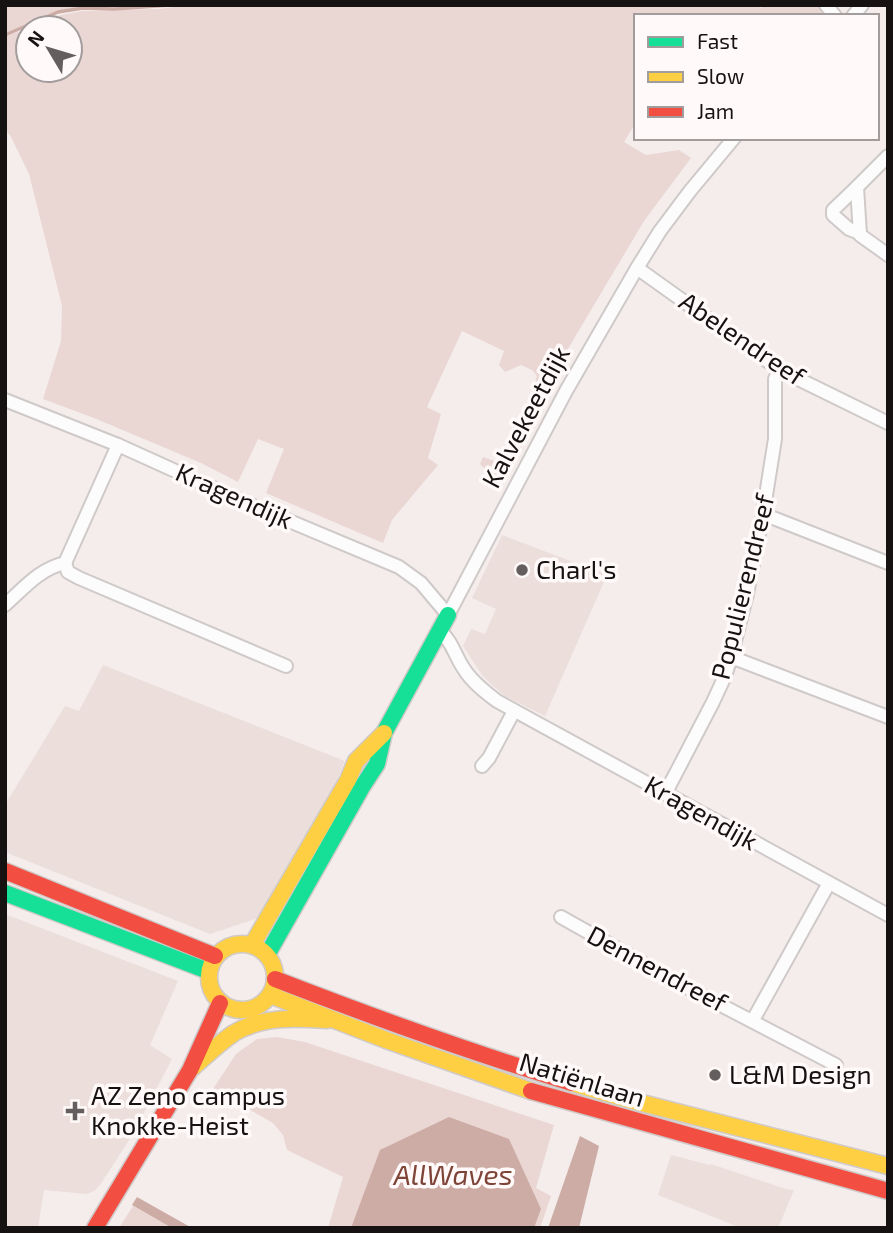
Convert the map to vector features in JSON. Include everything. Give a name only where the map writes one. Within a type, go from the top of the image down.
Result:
[{"type":"main road","name":"Kalvekeetdijk","points":[[267,955],[377,764],[384,733],[448,615]]},
{"type":"main road","name":"Kalvekeetdijk","points":[[253,945],[348,780],[356,761],[384,733]]},
{"type":"main road","points":[[5,871],[215,956]]},
{"type":"main road","points":[[5,893],[208,971]]},
{"type":"main road","points":[[236,944],[253,945],[267,955],[273,966],[275,979],[270,995],[260,1005],[247,1010],[233,1009],[220,1003],[212,992],[208,979],[208,971],[215,956],[236,944]]},
{"type":"main road","name":"Natiënlaan","points":[[275,979],[499,1060],[634,1101],[888,1166]]},
{"type":"main road","name":"Natiënlaan","points":[[270,995],[492,1079],[888,1191]]},
{"type":"main road","points":[[96,1228],[190,1070],[220,1003]]},
{"type":"main road","points":[[190,1070],[235,1034],[264,1021],[294,1018],[334,1021]]},
{"type":"street","name":"Kalvekeetdijk","points":[[448,615],[560,402],[637,268],[660,231],[731,140]]},
{"type":"street","points":[[888,156],[832,210],[833,215],[849,229],[860,233],[888,254]]},
{"type":"street","points":[[857,187],[860,233]]},
{"type":"street","name":"Abelendreef","points":[[637,268],[780,370],[888,423]]},
{"type":"street","name":"Populierendreef","points":[[665,794],[713,702],[731,657],[763,514],[775,439],[775,379],[780,370]]},
{"type":"street","name":"Kragendijk","points":[[5,400],[118,445],[398,567],[421,583],[448,615]]},
{"type":"street","points":[[118,445],[65,564],[68,572],[286,666]]},
{"type":"street","points":[[763,514],[888,563]]},
{"type":"street","points":[[5,605],[41,572],[52,566],[65,564]]},
{"type":"street","name":"Kragendijk","points":[[440,631],[448,637],[465,672],[485,692],[514,711],[888,915]]},
{"type":"street","points":[[731,657],[888,717]]},
{"type":"street","points":[[482,766],[514,711]]},
{"type":"street","name":"Dennendreef","points":[[753,1020],[829,883]]},
{"type":"street","name":"Dennendreef","points":[[561,917],[669,978],[836,1065]]},
{"type":"shaded area","points":[[5,5],[138,5],[83,6],[51,14],[14,14],[14,29],[5,33]]},
{"type":"shaded area","points":[[188,5],[758,5],[761,8],[764,5],[818,5],[823,12],[634,14],[634,125],[624,142],[646,155],[679,150],[691,158],[644,221],[553,374],[559,377],[502,483],[480,464],[483,457],[500,463],[530,407],[537,376],[532,370],[521,365],[505,372],[499,365],[504,351],[462,331],[427,407],[441,414],[428,458],[438,465],[392,520],[383,543],[266,493],[284,449],[258,439],[238,482],[201,463],[43,399],[61,341],[62,306],[29,174],[5,129],[5,37],[14,33],[14,84],[84,84],[84,14],[66,14]]},
{"type":"shaded area","points":[[502,535],[607,575],[545,716],[505,696],[493,686],[482,675],[463,646],[471,629],[485,634],[496,609],[472,598]]},
{"type":"shaded area","points":[[103,665],[345,761],[329,799],[261,917],[210,934],[5,852],[5,805],[65,706],[79,711]]},
{"type":"shaded area","points":[[5,914],[178,981],[150,1045],[172,1059],[133,1134],[94,1191],[87,1194],[44,1190],[38,1228],[5,1228]]},
{"type":"shaded area","points":[[277,1037],[305,1042],[554,1125],[536,1188],[551,1196],[540,1228],[328,1228],[343,1177],[287,1150],[283,1135],[273,1123],[213,1089],[236,1054],[257,1039]]},
{"type":"shaded area","points":[[671,1155],[711,1164],[794,1190],[778,1228],[741,1228],[658,1195]]},
{"type":"shaded area","points":[[133,1206],[172,1228],[119,1228]]},
{"type":"water","name":"AllWaves","points":[[449,1117],[509,1139],[541,1209],[534,1228],[351,1228],[380,1150]]},
{"type":"water","points":[[580,1136],[599,1146],[579,1228],[548,1228]]},
{"type":"water","points":[[137,1197],[192,1228],[172,1228],[132,1205]]},
{"type":"waterway","points":[[5,35],[58,12],[83,8],[171,5]]},
{"type":"traffic: fast","points":[[267,955],[377,764],[384,733],[448,615]]},
{"type":"traffic: fast","points":[[5,893],[208,971]]},
{"type":"traffic: slow","points":[[252,945],[348,780],[356,761],[384,733]]},
{"type":"traffic: slow","points":[[235,944],[249,944],[261,949],[270,958],[275,977],[273,990],[266,1001],[249,1010],[235,1010],[223,1005],[214,996],[209,984],[209,970],[214,958],[223,949],[235,944]]},
{"type":"traffic: slow","points":[[270,995],[386,1040],[531,1091]]},
{"type":"traffic: slow","points":[[191,1069],[223,1041],[245,1027],[279,1019],[327,1020]]},
{"type":"traffic: slow","points":[[572,1083],[888,1166]]},
{"type":"traffic: jam","points":[[5,871],[215,956]]},
{"type":"traffic: jam","points":[[275,979],[423,1034],[572,1083]]},
{"type":"traffic: jam","points":[[95,1228],[190,1070],[220,1003]]},
{"type":"traffic: jam","points":[[531,1091],[888,1191]]},
{"type":"place","name":"Charl's","points":[[522,570]]},
{"type":"place","name":"L&M Design","points":[[715,1075]]},
{"type":"place","name":"AZ Zeno campus Knokke-Heist","points":[[75,1111]]}]
